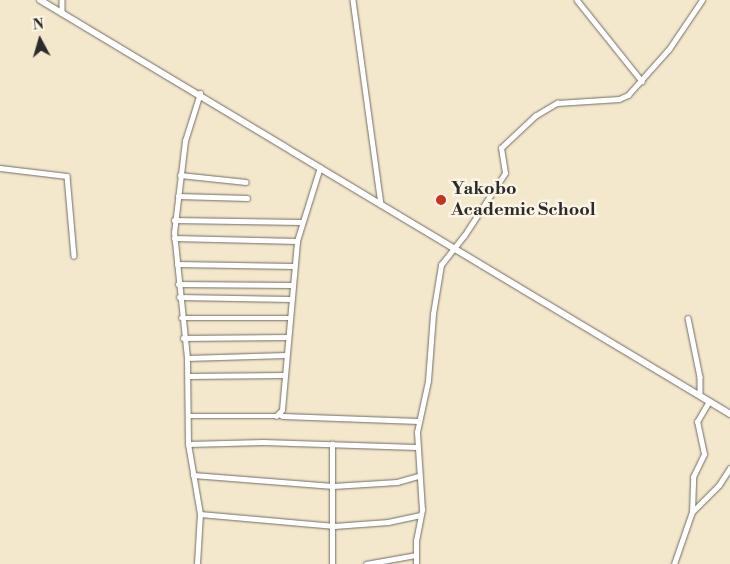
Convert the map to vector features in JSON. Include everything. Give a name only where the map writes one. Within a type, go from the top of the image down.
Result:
[{"type":"street","points":[[40,0],[200,93],[381,204],[700,394],[730,414]]},
{"type":"street","points":[[62,0],[62,13]]},
{"type":"street","points":[[353,0],[381,204]]},
{"type":"street","points":[[577,0],[642,81]]},
{"type":"street","points":[[416,564],[420,515],[416,447],[418,420],[428,381],[439,271],[443,261],[456,249],[505,173],[501,148],[535,116],[562,102],[623,98],[642,81],[670,49],[702,0]]},
{"type":"street","points":[[197,564],[200,514],[188,444],[187,358],[179,298],[174,220],[189,119],[200,93]]},
{"type":"street","points":[[279,414],[297,241],[301,222],[320,167]]},
{"type":"street","points":[[0,168],[67,176],[74,256]]},
{"type":"street","points":[[180,175],[246,182]]},
{"type":"street","points":[[178,196],[247,198]]},
{"type":"street","points":[[174,220],[301,222]]},
{"type":"street","points":[[174,238],[297,241]]},
{"type":"street","points":[[177,264],[293,266]]},
{"type":"street","points":[[178,284],[291,285]]},
{"type":"street","points":[[179,298],[290,299]]},
{"type":"street","points":[[181,318],[289,318]]},
{"type":"street","points":[[688,318],[701,383],[700,394]]},
{"type":"street","points":[[183,338],[288,337]]},
{"type":"street","points":[[187,358],[286,355]]},
{"type":"street","points":[[188,376],[284,375]]},
{"type":"street","points":[[674,564],[692,512],[693,477],[704,454],[697,422],[709,401]]},
{"type":"street","points":[[188,416],[279,414],[282,416],[418,420]]},
{"type":"street","points":[[188,444],[332,444],[416,447]]},
{"type":"street","points":[[332,444],[334,526],[332,564]]},
{"type":"street","points":[[692,512],[720,485],[730,468]]},
{"type":"street","points":[[193,475],[333,486],[397,482],[418,476]]},
{"type":"street","points":[[200,514],[334,526],[388,522],[420,515]]},
{"type":"street","points":[[366,564],[416,555]]},
{"type":"place","name":"Yakobo Academic School","points":[[441,200]]}]
